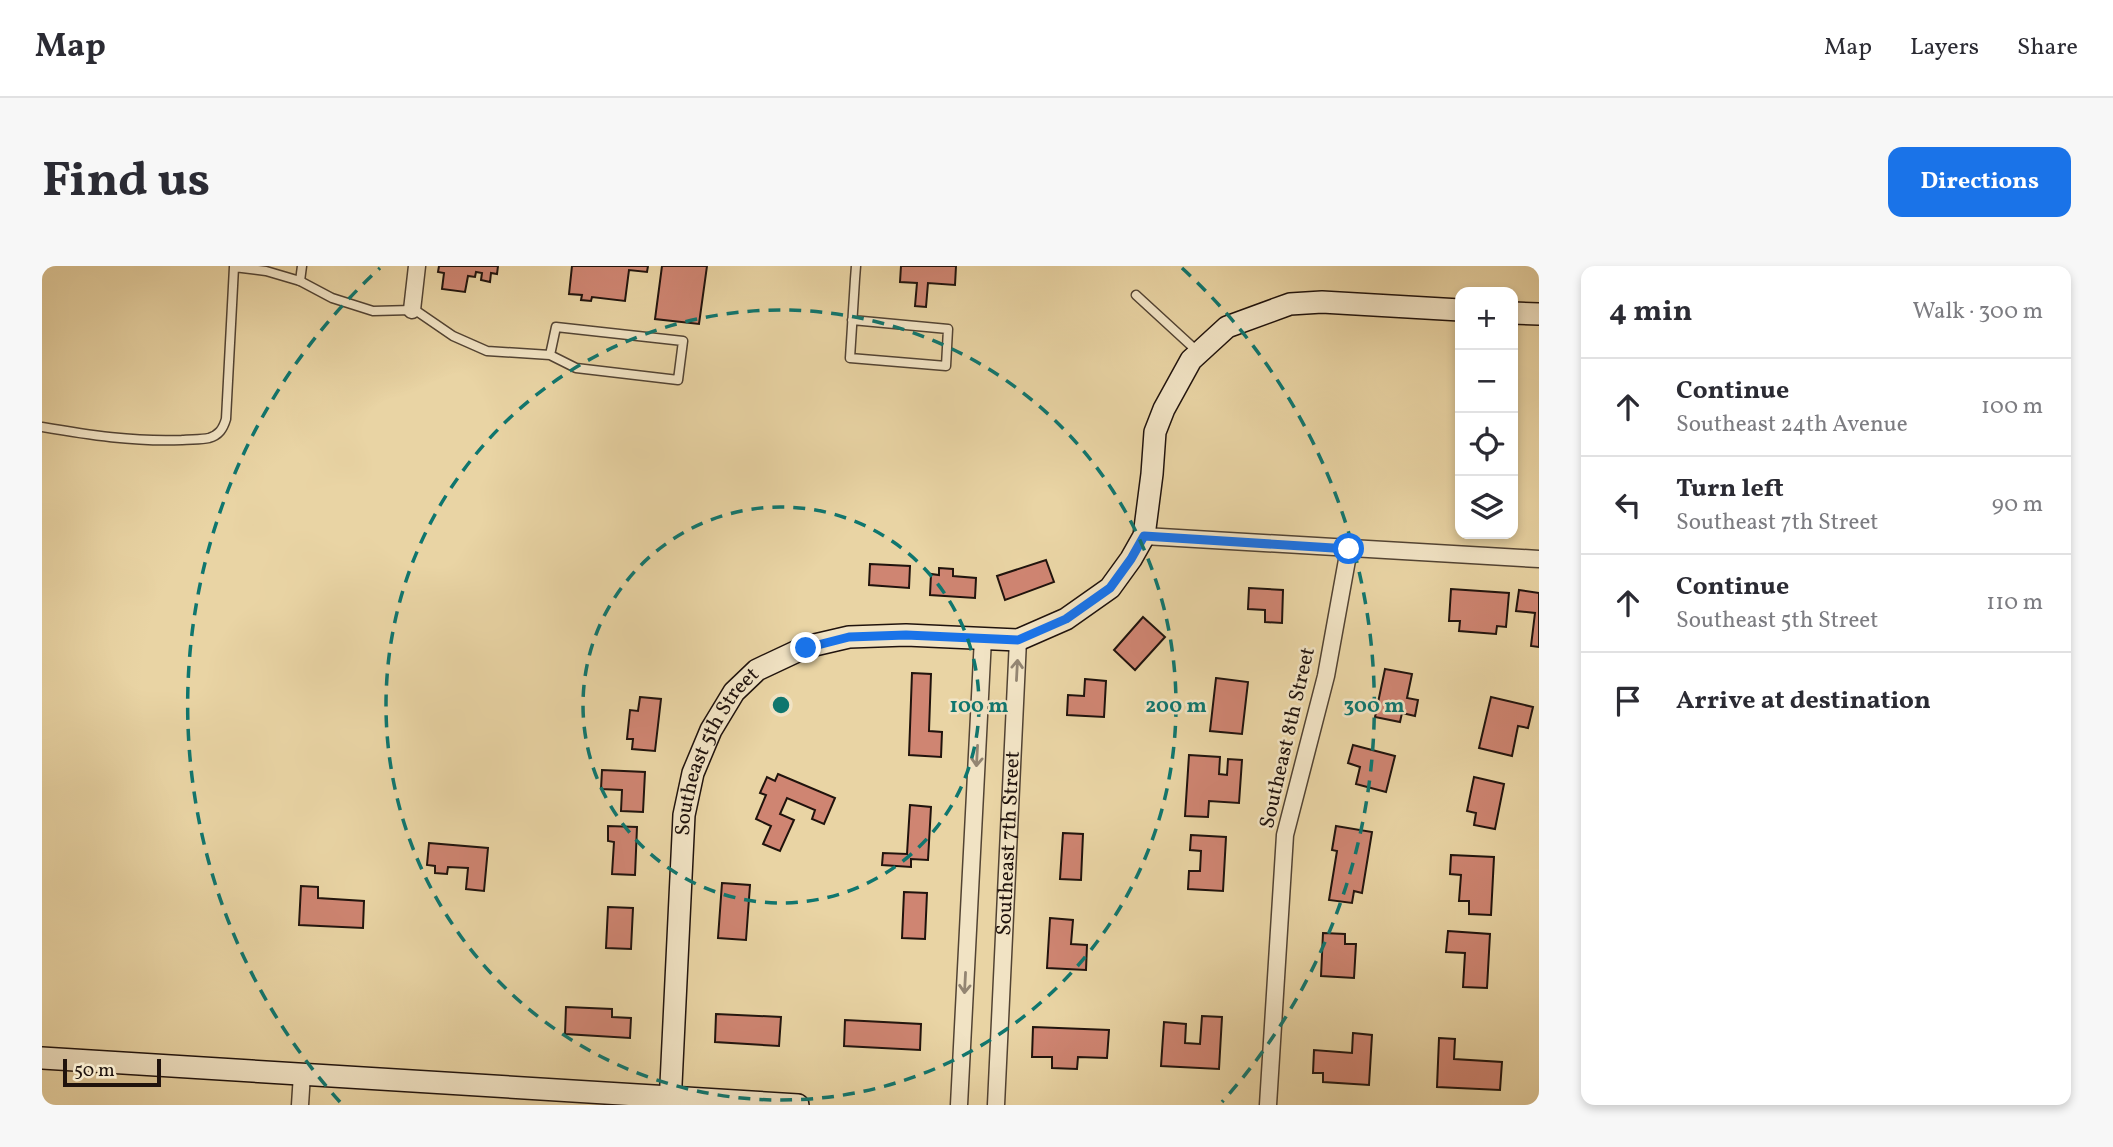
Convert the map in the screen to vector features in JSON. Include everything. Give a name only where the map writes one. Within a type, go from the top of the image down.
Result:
[{"type":"street","points":[[412,310],[417,266]]},
{"type":"street","points":[[1018,640],[1066,619],[1110,588],[1131,559],[1144,536],[1155,432],[1164,408],[1195,357],[1227,327],[1290,304],[1322,302],[1455,310]]},
{"type":"street","points":[[1518,313],[1539,314]]},
{"type":"street","points":[[1144,536],[1539,559]]},
{"type":"street","name":"Southeast 8th Street","points":[[1268,1105],[1285,835],[1326,676],[1349,549]]},
{"type":"street","name":"Southeast 5th Street","points":[[671,1102],[684,815],[693,772],[711,730],[734,692],[757,670],[806,648],[849,637],[906,635],[1018,640]]},
{"type":"street","name":"Southeast 7th Street","points":[[959,1105],[983,638]]},
{"type":"street","name":"Southeast 7th Street","points":[[996,1105],[1018,640]]},
{"type":"street","points":[[42,1058],[302,1074],[671,1102],[798,1105]]},
{"type":"street","points":[[300,1105],[302,1074]]},
{"type":"lane","points":[[42,427],[100,436],[163,440],[207,439],[223,429],[226,419],[228,266],[266,271],[300,281],[332,298],[373,311],[412,310],[453,336],[487,351],[550,355],[576,368],[678,380],[683,341],[556,327],[550,355]]},
{"type":"lane","points":[[300,281],[302,266]]},
{"type":"lane","points":[[852,320],[948,329],[946,366],[850,358],[852,320],[856,266]]},
{"type":"lane","points":[[1136,295],[1195,357]]},
{"type":"building","points":[[439,266],[498,266],[497,274],[491,273],[490,282],[481,280],[482,273],[476,272],[475,277],[468,276],[465,292],[442,289],[444,273],[438,272]]},
{"type":"building","points":[[572,266],[648,266],[647,272],[629,270],[625,301],[592,297],[591,301],[581,300],[582,295],[569,294]]},
{"type":"building","points":[[662,266],[707,266],[699,324],[655,319]]},
{"type":"building","points":[[901,266],[956,266],[955,285],[928,283],[926,307],[915,306],[917,283],[900,282]]},
{"type":"building","points":[[1046,560],[1054,582],[1005,600],[997,576]]},
{"type":"building","points":[[870,564],[910,566],[909,588],[869,585]]},
{"type":"building","points":[[939,568],[953,569],[953,576],[976,578],[975,598],[930,595],[931,574],[939,575]]},
{"type":"building","points":[[1249,588],[1283,590],[1282,623],[1265,622],[1265,610],[1248,609]]},
{"type":"building","points":[[1451,589],[1509,593],[1506,627],[1497,626],[1496,634],[1459,631],[1460,621],[1449,621]]},
{"type":"building","points":[[1519,590],[1539,593],[1539,647],[1531,646],[1535,613],[1516,611]]},
{"type":"building","points":[[1143,617],[1165,637],[1135,670],[1114,650]]},
{"type":"building","points":[[1385,669],[1412,674],[1407,698],[1418,700],[1415,716],[1402,713],[1400,722],[1375,717]]},
{"type":"building","points":[[912,673],[931,674],[929,731],[942,732],[941,757],[909,755]]},
{"type":"building","points":[[1216,678],[1248,682],[1242,734],[1210,731]]},
{"type":"building","points":[[1085,679],[1106,681],[1104,717],[1067,715],[1068,695],[1084,696]]},
{"type":"building","points":[[640,697],[661,699],[655,751],[632,749],[633,739],[627,739],[630,710],[638,711]]},
{"type":"building","points":[[1491,697],[1533,707],[1528,728],[1518,726],[1512,756],[1479,748]]},
{"type":"building","points":[[1353,745],[1395,756],[1386,792],[1356,784],[1360,767],[1348,763]]},
{"type":"building","points":[[1189,755],[1220,757],[1219,774],[1227,775],[1228,759],[1242,760],[1239,803],[1209,801],[1208,817],[1185,816]]},
{"type":"building","points":[[602,770],[645,772],[643,812],[621,811],[622,790],[601,789]]},
{"type":"building","points":[[778,774],[835,798],[824,824],[812,819],[815,810],[787,798],[780,814],[794,820],[780,851],[763,844],[771,826],[756,819],[766,795],[760,793],[767,777],[775,781]]},
{"type":"building","points":[[1474,777],[1504,784],[1495,829],[1474,825],[1476,813],[1467,811]]},
{"type":"building","points":[[910,805],[931,807],[928,860],[911,859],[911,867],[882,865],[883,853],[907,854]]},
{"type":"building","points":[[608,826],[637,827],[635,875],[612,874],[614,842],[608,841]]},
{"type":"building","points":[[1336,826],[1372,832],[1362,893],[1354,891],[1352,903],[1329,900],[1337,851],[1332,850]]},
{"type":"building","points":[[1063,833],[1083,834],[1081,880],[1060,879]]},
{"type":"building","points":[[1191,835],[1226,837],[1223,891],[1188,889],[1189,871],[1200,871],[1201,851],[1190,850]]},
{"type":"building","points":[[429,843],[488,848],[484,891],[466,889],[468,868],[448,867],[447,874],[435,873],[435,866],[427,865]]},
{"type":"building","points":[[1451,855],[1494,857],[1491,915],[1469,914],[1469,901],[1459,901],[1461,875],[1450,874]]},
{"type":"building","points":[[722,883],[750,885],[746,940],[718,938]]},
{"type":"building","points":[[301,886],[318,887],[318,898],[364,901],[363,928],[299,925]]},
{"type":"building","points":[[904,892],[927,893],[925,939],[902,938]]},
{"type":"building","points":[[608,907],[633,908],[631,949],[606,948]]},
{"type":"building","points":[[1050,918],[1073,920],[1071,944],[1087,945],[1086,970],[1047,968]]},
{"type":"building","points":[[1448,931],[1490,934],[1487,988],[1463,987],[1465,953],[1446,952]]},
{"type":"building","points":[[1323,933],[1345,934],[1345,944],[1356,944],[1354,978],[1321,976]]},
{"type":"building","points":[[566,1007],[612,1009],[612,1017],[631,1018],[630,1038],[565,1034]]},
{"type":"building","points":[[716,1014],[781,1017],[779,1046],[715,1042]]},
{"type":"building","points":[[1202,1016],[1222,1017],[1219,1069],[1161,1066],[1164,1022],[1186,1024],[1185,1043],[1200,1044]]},
{"type":"building","points":[[845,1020],[921,1024],[920,1050],[844,1046]]},
{"type":"building","points":[[1033,1027],[1109,1030],[1107,1058],[1078,1057],[1077,1069],[1052,1068],[1052,1057],[1032,1057]]},
{"type":"building","points":[[1353,1033],[1372,1035],[1369,1085],[1323,1082],[1323,1073],[1313,1073],[1314,1050],[1352,1053]]},
{"type":"building","points":[[1439,1038],[1455,1039],[1454,1059],[1502,1062],[1500,1090],[1437,1087]]},
{"type":"route","points":[[806,648],[849,637],[906,635],[1018,640],[1066,619],[1110,588],[1144,536],[1349,549]]}]
